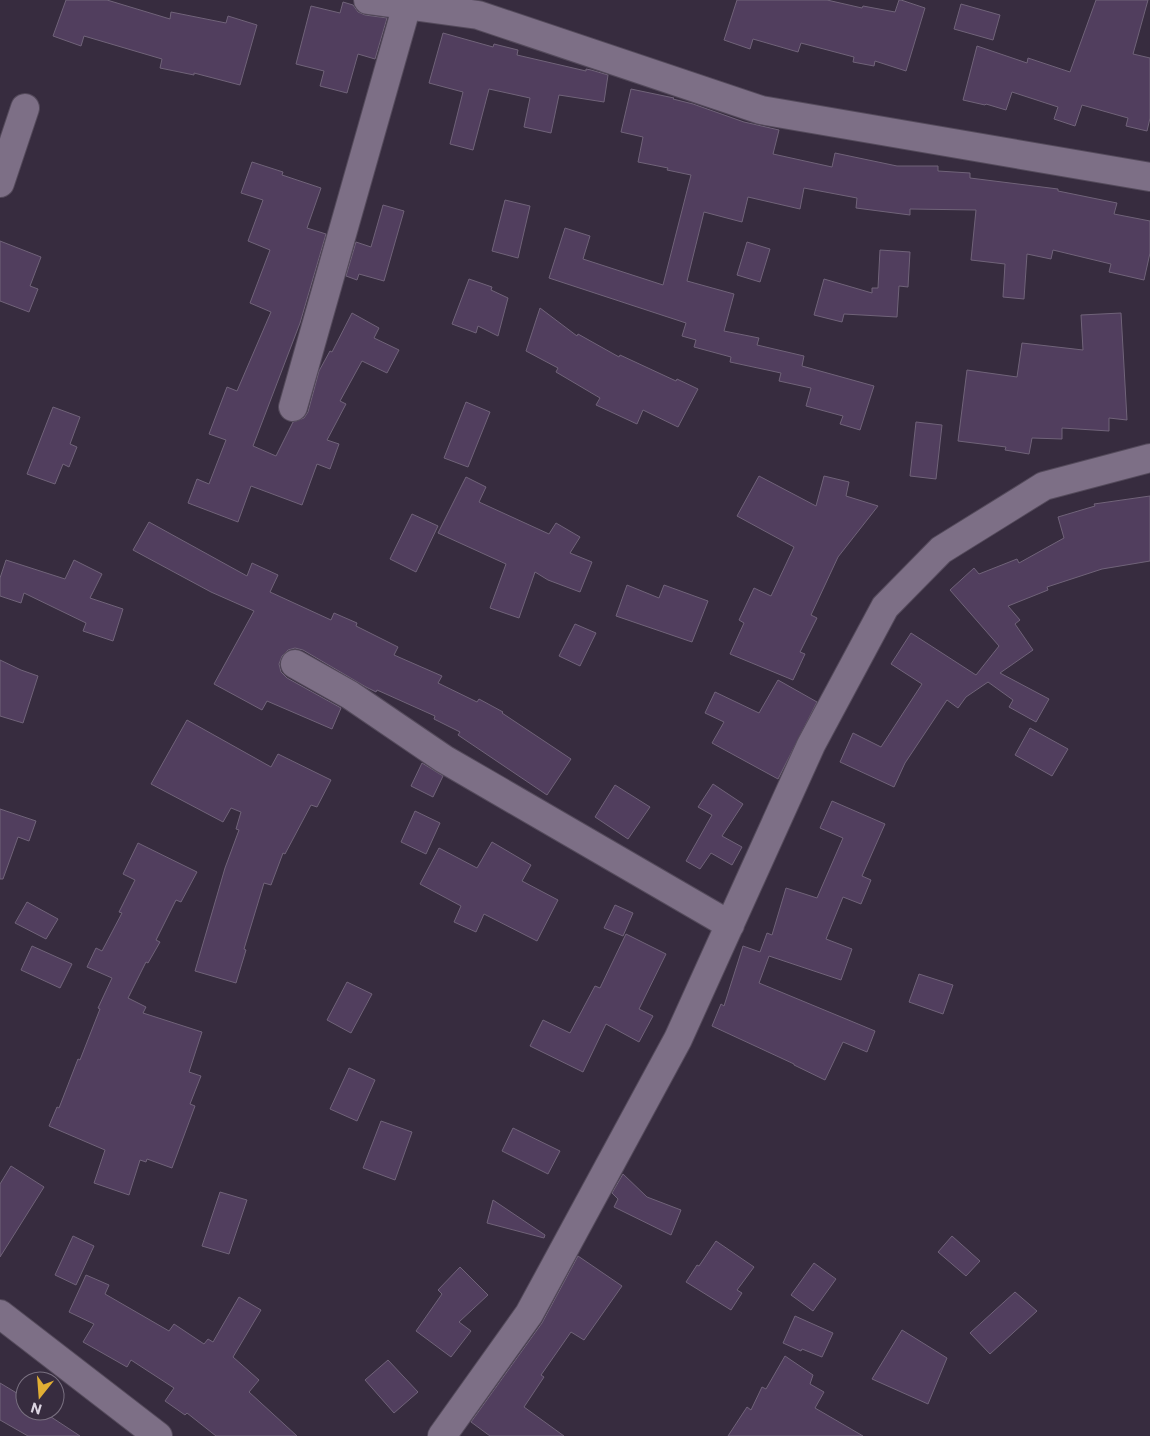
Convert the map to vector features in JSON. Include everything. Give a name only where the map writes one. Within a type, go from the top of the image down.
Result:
[{"type":"street","points":[[368,0],[478,15],[761,110],[1150,177]]},
{"type":"street","points":[[293,407],[406,5]]},
{"type":"street","points":[[0,183],[25,108]]},
{"type":"street","points":[[442,1436],[529,1314],[678,1039],[811,745],[885,607],[940,550],[1044,486],[1150,458]]},
{"type":"street","points":[[295,664],[350,695],[444,759],[730,925]]},
{"type":"street","points":[[0,1314],[158,1436]]},
{"type":"building","points":[[66,0],[107,0],[170,19],[171,12],[226,23],[228,16],[257,25],[240,85],[194,73],[194,75],[160,68],[162,59],[84,36],[81,46],[53,36]]},
{"type":"building","points":[[737,0],[827,0],[862,8],[863,6],[895,12],[899,0],[901,0],[925,8],[906,71],[875,61],[874,66],[853,62],[854,57],[801,43],[798,52],[753,39],[750,49],[724,40]]},
{"type":"building","points":[[1096,0],[1148,0],[1133,54],[1150,58],[1150,118],[1147,131],[1126,126],[1128,118],[1082,105],[1075,126],[1054,119],[1058,107],[1012,92],[1006,110],[963,100],[977,46],[1027,63],[1028,58],[1070,72]]},
{"type":"building","points":[[343,2],[353,5],[358,12],[365,15],[387,18],[375,59],[358,54],[347,93],[320,86],[324,71],[296,64],[311,6],[340,13]]},
{"type":"building","points":[[961,4],[1000,15],[993,40],[954,29]]},
{"type":"building","points":[[443,33],[493,47],[494,44],[518,50],[517,55],[608,75],[604,102],[559,95],[551,133],[524,127],[530,98],[489,89],[473,150],[450,144],[463,92],[429,83]]},
{"type":"building","points":[[631,89],[674,98],[744,122],[779,130],[773,154],[832,167],[835,153],[897,166],[938,166],[938,171],[970,173],[970,178],[1058,189],[1058,191],[1117,203],[1114,214],[1150,221],[1150,253],[1144,280],[1109,272],[1111,264],[1053,250],[1051,259],[1027,254],[1024,299],[1003,297],[1005,264],[971,260],[976,210],[910,209],[910,215],[856,208],[857,198],[804,188],[800,209],[748,197],[742,222],[704,212],[687,281],[734,294],[724,331],[759,338],[757,345],[804,356],[802,366],[874,386],[860,430],[840,424],[843,416],[806,406],[811,388],[779,381],[781,373],[730,362],[731,357],[694,347],[696,340],[682,336],[686,323],[549,278],[565,228],[590,236],[583,259],[663,285],[691,175],[638,162],[643,137],[621,132]]},
{"type":"building","points":[[252,162],[283,172],[282,175],[321,188],[307,228],[326,234],[300,323],[253,446],[276,456],[293,422],[304,418],[308,412],[319,371],[330,351],[332,352],[352,313],[379,328],[374,338],[399,350],[387,373],[362,361],[340,401],[346,404],[327,440],[339,444],[330,469],[317,464],[302,505],[251,486],[238,522],[188,503],[197,479],[209,484],[226,440],[209,434],[227,387],[237,391],[271,312],[250,303],[270,250],[248,241],[263,200],[241,193]]},
{"type":"building","points":[[505,200],[530,206],[518,258],[492,251]]},
{"type":"building","points":[[383,205],[404,211],[384,281],[359,274],[357,280],[346,276],[356,242],[371,247]]},
{"type":"building","points":[[0,241],[41,257],[30,286],[38,289],[29,312],[0,301]]},
{"type":"building","points":[[747,242],[770,249],[760,282],[737,275]]},
{"type":"building","points":[[880,250],[910,252],[908,287],[899,286],[897,317],[844,314],[842,322],[814,315],[824,279],[872,293],[872,288],[878,288]]},
{"type":"building","points":[[469,279],[492,287],[491,290],[508,298],[498,336],[478,326],[476,333],[452,324]]},
{"type":"building","points":[[540,308],[577,336],[578,334],[619,357],[620,355],[698,389],[678,427],[643,410],[637,424],[596,405],[600,398],[556,372],[558,368],[526,351]]},
{"type":"building","points":[[1121,313],[1127,420],[1109,418],[1109,431],[1062,428],[1062,439],[1032,438],[1029,454],[1005,450],[1006,447],[958,441],[967,370],[1017,377],[1022,343],[1083,350],[1081,315]]},
{"type":"building","points":[[466,402],[490,412],[468,467],[444,458]]},
{"type":"building","points":[[53,407],[80,417],[70,444],[77,447],[69,467],[63,464],[55,484],[27,474]]},
{"type":"building","points":[[916,422],[942,425],[936,479],[910,476]]},
{"type":"building","points":[[759,476],[816,506],[824,476],[849,482],[846,496],[878,506],[838,557],[811,615],[817,618],[800,652],[805,654],[793,680],[730,654],[744,623],[739,620],[754,588],[771,596],[794,547],[737,516]]},
{"type":"building","points":[[466,477],[486,487],[479,502],[549,534],[556,523],[580,537],[570,553],[592,562],[580,592],[548,580],[535,572],[519,618],[490,608],[506,564],[438,533]]},
{"type":"building","points":[[1150,496],[1150,561],[1102,569],[1047,587],[1048,590],[1008,606],[1020,620],[1015,624],[1033,650],[1000,673],[1049,699],[1036,722],[1009,707],[1013,700],[988,682],[966,697],[958,708],[947,700],[905,763],[894,787],[840,762],[853,733],[881,747],[922,684],[891,664],[911,633],[976,675],[999,646],[950,590],[974,568],[979,574],[1017,559],[1019,563],[1064,538],[1058,517],[1095,506],[1094,504]]},
{"type":"building","points":[[412,514],[438,526],[416,572],[390,559]]},
{"type":"building","points":[[149,522],[247,576],[252,563],[278,575],[270,592],[331,620],[334,613],[357,623],[356,626],[398,647],[394,655],[442,676],[438,683],[477,702],[479,699],[503,712],[571,759],[547,795],[458,735],[460,732],[434,719],[435,716],[377,690],[376,692],[303,650],[295,648],[288,650],[282,656],[279,664],[281,672],[287,678],[341,708],[332,729],[267,701],[262,710],[214,684],[254,611],[211,592],[133,550]]},
{"type":"building","points":[[6,560],[65,579],[74,560],[102,574],[90,598],[123,609],[113,641],[83,631],[86,623],[24,593],[21,603],[0,596],[0,578]]},
{"type":"building","points":[[627,585],[659,598],[664,585],[708,601],[692,642],[616,616]]},
{"type":"building","points":[[575,624],[596,633],[580,666],[559,656]]},
{"type":"building","points":[[0,660],[38,676],[23,723],[0,716]]},
{"type":"building","points":[[778,680],[817,702],[778,779],[712,743],[724,722],[705,713],[715,692],[759,713]]},
{"type":"building","points":[[187,720],[271,767],[278,754],[331,780],[317,807],[311,805],[285,854],[283,853],[271,885],[264,883],[236,983],[195,971],[225,868],[239,830],[236,829],[241,812],[231,808],[223,822],[151,784]]},
{"type":"building","points":[[1030,728],[1068,749],[1052,776],[1015,755]]},
{"type":"building","points":[[422,763],[443,776],[433,797],[411,786]]},
{"type":"building","points":[[713,784],[743,804],[722,836],[742,847],[732,865],[711,853],[700,869],[686,861],[712,815],[698,807]]},
{"type":"building","points":[[615,785],[650,807],[628,839],[595,817]]},
{"type":"building","points":[[832,801],[885,824],[862,876],[871,880],[861,904],[843,897],[826,939],[852,949],[841,980],[769,956],[759,983],[875,1031],[867,1052],[843,1042],[825,1080],[712,1026],[721,1004],[724,1006],[743,946],[760,952],[767,933],[772,935],[786,888],[817,898],[843,838],[820,828]]},
{"type":"building","points":[[0,809],[36,821],[29,841],[18,837],[3,879],[0,879]]},
{"type":"building","points":[[415,811],[440,823],[426,854],[401,842]]},
{"type":"building","points":[[492,842],[531,865],[522,881],[558,900],[537,941],[484,914],[476,932],[454,922],[461,906],[420,884],[439,848],[477,868]]},
{"type":"building","points":[[138,843],[197,872],[181,902],[176,900],[156,940],[160,942],[148,963],[146,962],[128,998],[146,1007],[143,1013],[202,1032],[189,1072],[201,1076],[190,1104],[195,1106],[172,1168],[147,1159],[146,1162],[140,1160],[129,1195],[94,1183],[105,1150],[49,1126],[57,1107],[59,1108],[78,1059],[80,1060],[100,1009],[98,1008],[112,978],[87,967],[96,948],[102,951],[122,913],[119,912],[135,880],[123,874]]},
{"type":"building","points":[[27,902],[58,919],[46,939],[15,923]]},
{"type":"building","points":[[615,905],[633,913],[623,936],[604,928]]},
{"type":"building","points":[[626,934],[666,954],[639,1009],[653,1016],[639,1042],[606,1024],[583,1072],[530,1046],[543,1020],[570,1033],[595,986],[600,988]]},
{"type":"building","points":[[32,946],[72,964],[60,988],[21,970]]},
{"type":"building","points":[[919,974],[953,985],[943,1014],[909,1002]]},
{"type":"building","points":[[347,982],[372,994],[351,1033],[327,1020]]},
{"type":"building","points":[[349,1068],[375,1080],[357,1121],[330,1109]]},
{"type":"building","points":[[381,1121],[412,1132],[395,1180],[363,1168]]},
{"type":"building","points":[[513,1128],[560,1151],[548,1174],[502,1151]]},
{"type":"building","points":[[11,1166],[44,1187],[0,1257],[0,1184]]},
{"type":"building","points":[[623,1174],[647,1197],[681,1210],[671,1235],[614,1207],[618,1199],[612,1193]]},
{"type":"building","points":[[220,1192],[247,1200],[229,1254],[202,1246]]},
{"type":"building","points":[[493,1200],[545,1235],[544,1238],[487,1223]]},
{"type":"building","points":[[73,1236],[94,1246],[76,1285],[55,1275]]},
{"type":"building","points":[[952,1236],[980,1261],[966,1276],[938,1252]]},
{"type":"building","points":[[716,1241],[754,1267],[737,1290],[742,1293],[731,1310],[686,1282]]},
{"type":"building","points":[[578,1256],[622,1286],[584,1340],[571,1332],[541,1375],[544,1377],[524,1407],[564,1436],[490,1436],[471,1422],[542,1323]]},
{"type":"building","points":[[814,1263],[836,1279],[813,1311],[791,1295]]},
{"type":"building","points":[[460,1267],[488,1295],[459,1322],[471,1331],[451,1357],[416,1331],[442,1294],[438,1290]]},
{"type":"building","points":[[86,1275],[109,1285],[105,1294],[169,1331],[174,1324],[204,1344],[208,1339],[213,1342],[239,1297],[261,1310],[233,1357],[259,1380],[249,1392],[297,1436],[216,1436],[187,1413],[185,1415],[165,1401],[174,1388],[131,1360],[127,1367],[83,1342],[94,1324],[69,1312]]},
{"type":"building","points":[[1015,1292],[1037,1311],[990,1354],[970,1333]]},
{"type":"building","points":[[795,1316],[833,1333],[822,1357],[783,1343]]},
{"type":"building","points":[[902,1330],[947,1358],[928,1404],[872,1379]]},
{"type":"building","points":[[785,1356],[813,1375],[810,1384],[824,1392],[815,1408],[863,1436],[728,1436],[747,1407],[751,1410],[762,1387],[766,1389]]},
{"type":"building","points":[[388,1360],[418,1392],[394,1413],[365,1380]]},
{"type":"building","points":[[0,1383],[15,1392],[15,1421],[57,1421],[80,1436],[28,1436],[0,1420]]}]
